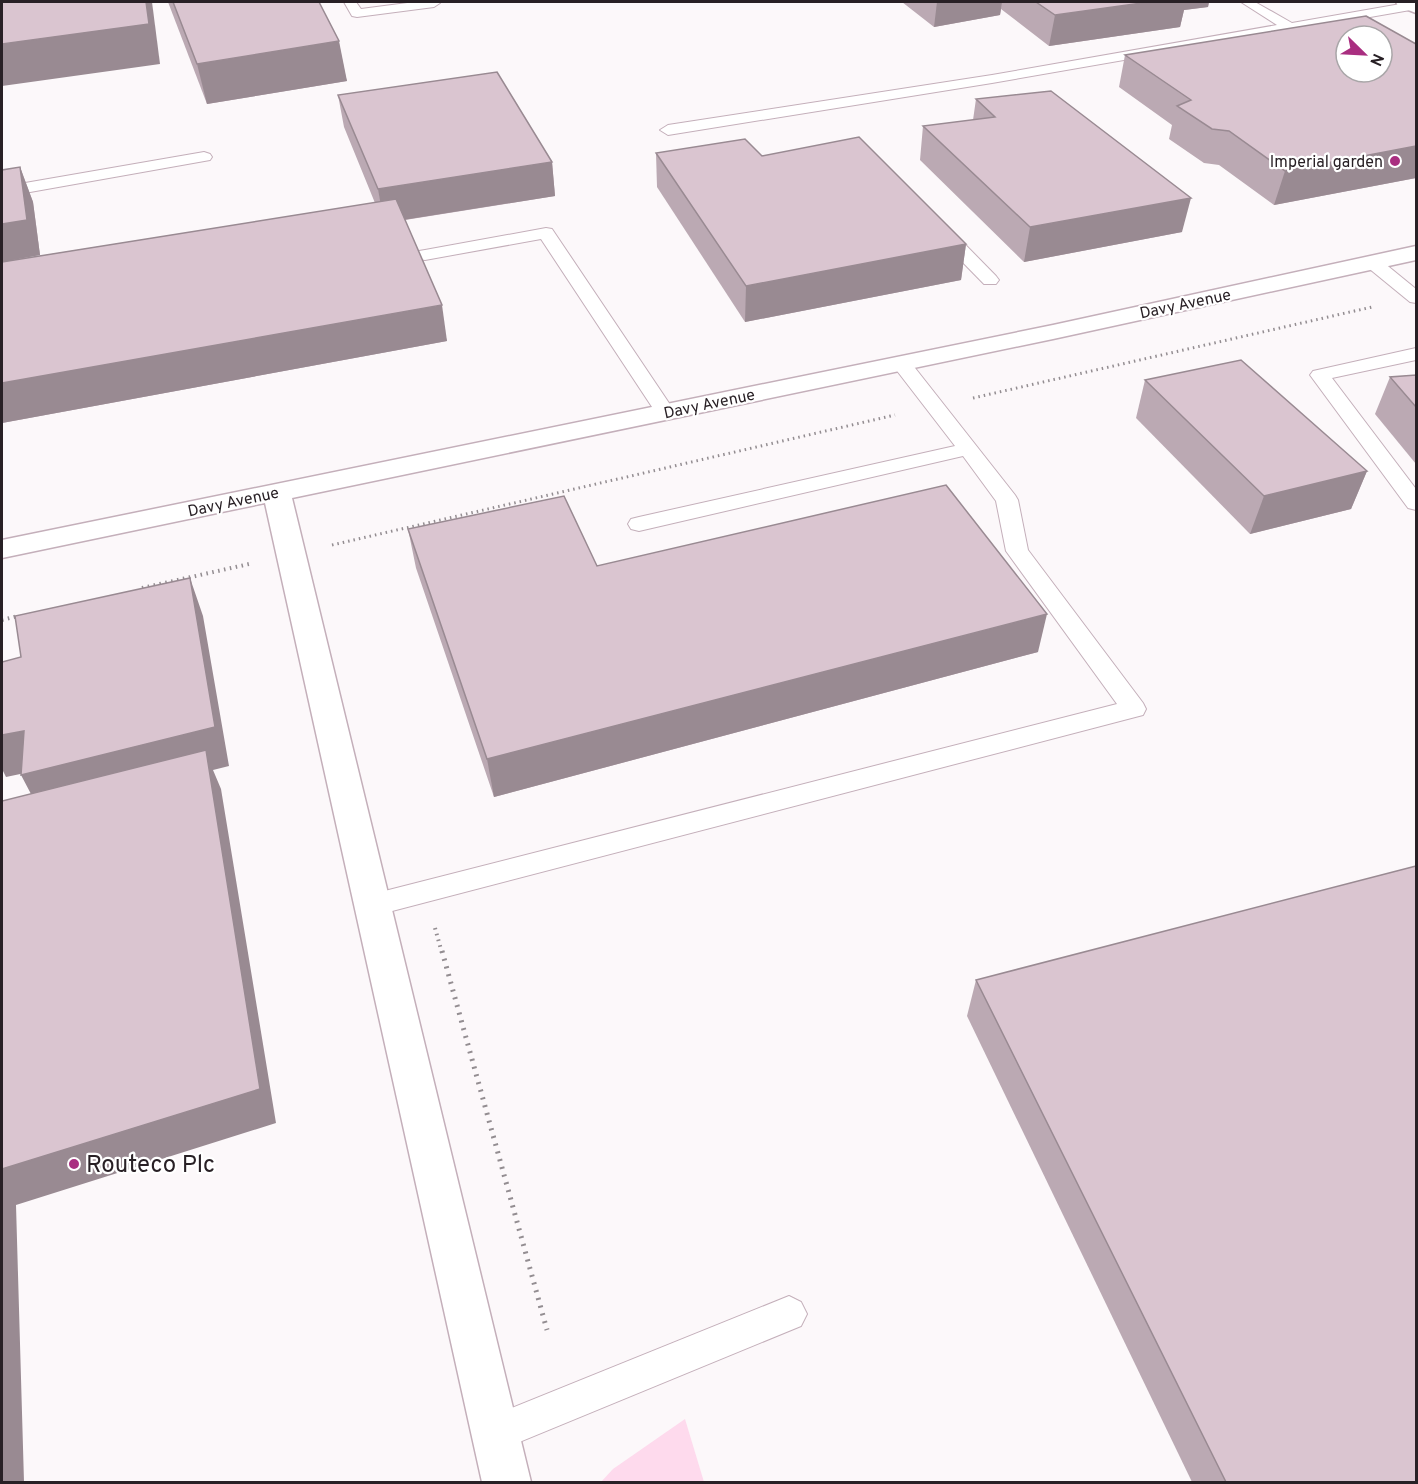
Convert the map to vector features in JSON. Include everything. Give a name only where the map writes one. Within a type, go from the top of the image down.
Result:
[{"type":"street","name":"Davy Avenue","points":[[2,549],[901,363],[1416,253]]},
{"type":"street","points":[[277,492],[506,1482]]},
{"type":"lane","points":[[350,2],[357,14],[433,2]]},
{"type":"lane","points":[[1247,2],[1290,27]]},
{"type":"lane","points":[[668,130],[992,80],[1411,5]]},
{"type":"lane","points":[[2,192],[204,157]]},
{"type":"lane","points":[[926,215],[990,280]]},
{"type":"lane","points":[[425,255],[546,233],[665,412]]},
{"type":"lane","points":[[1372,262],[1416,298]]},
{"type":"lane","points":[[1416,354],[1320,375],[1416,503]]},
{"type":"lane","points":[[373,905],[1134,709],[1017,551],[1007,500],[901,363]]},
{"type":"lane","points":[[639,524],[968,449]]},
{"type":"lane","points":[[495,1433],[789,1314]]},
{"type":"path","points":[[141,589],[934,406],[1416,298]]},
{"type":"path","points":[[2,620],[25,615]]},
{"type":"path","points":[[423,892],[547,1330]]},
{"type":"shaded area","points":[[685,1419],[704,1482],[601,1482],[613,1469]]},
{"type":"building","points":[[2,2],[146,2],[149,24],[2,44]]},
{"type":"building","points":[[173,2],[319,2],[339,41],[197,64]]},
{"type":"building","points":[[1036,2],[1149,2],[1055,15]]},
{"type":"building","points":[[1366,16],[1380,24],[1334,24],[1334,84],[1394,84],[1394,32],[1416,44],[1416,146],[1285,171],[1229,131],[1212,129],[1177,106],[1191,100],[1125,55]]},
{"type":"building","points":[[497,72],[552,162],[378,189],[338,95]]},
{"type":"building","points":[[1051,91],[1191,198],[1030,227],[923,126],[995,117],[976,99]]},
{"type":"building","points":[[859,137],[966,244],[746,286],[656,153],[745,139],[762,156]]},
{"type":"building","points":[[20,167],[27,220],[2,224],[2,170]]},
{"type":"building","points":[[396,199],[442,305],[2,383],[2,262]]},
{"type":"building","points":[[1241,360],[1367,471],[1264,496],[1145,380]]},
{"type":"building","points":[[1416,375],[1416,407],[1390,377]]},
{"type":"building","points":[[946,485],[1047,614],[487,759],[408,529],[564,496],[597,566]]},
{"type":"building","points":[[190,578],[215,727],[21,775],[24,731],[2,735],[2,662],[21,657],[15,616]]},
{"type":"building","name":"Routeco Plc","points":[[206,750],[260,1089],[2,1169],[2,801]]},
{"type":"building","points":[[1416,866],[1416,1482],[1226,1482],[976,980]]},
{"type":"place","name":"Imperial garden","points":[[1395,161]]},
{"type":"place","name":"Routeco Plc","points":[[74,1164]]}]
